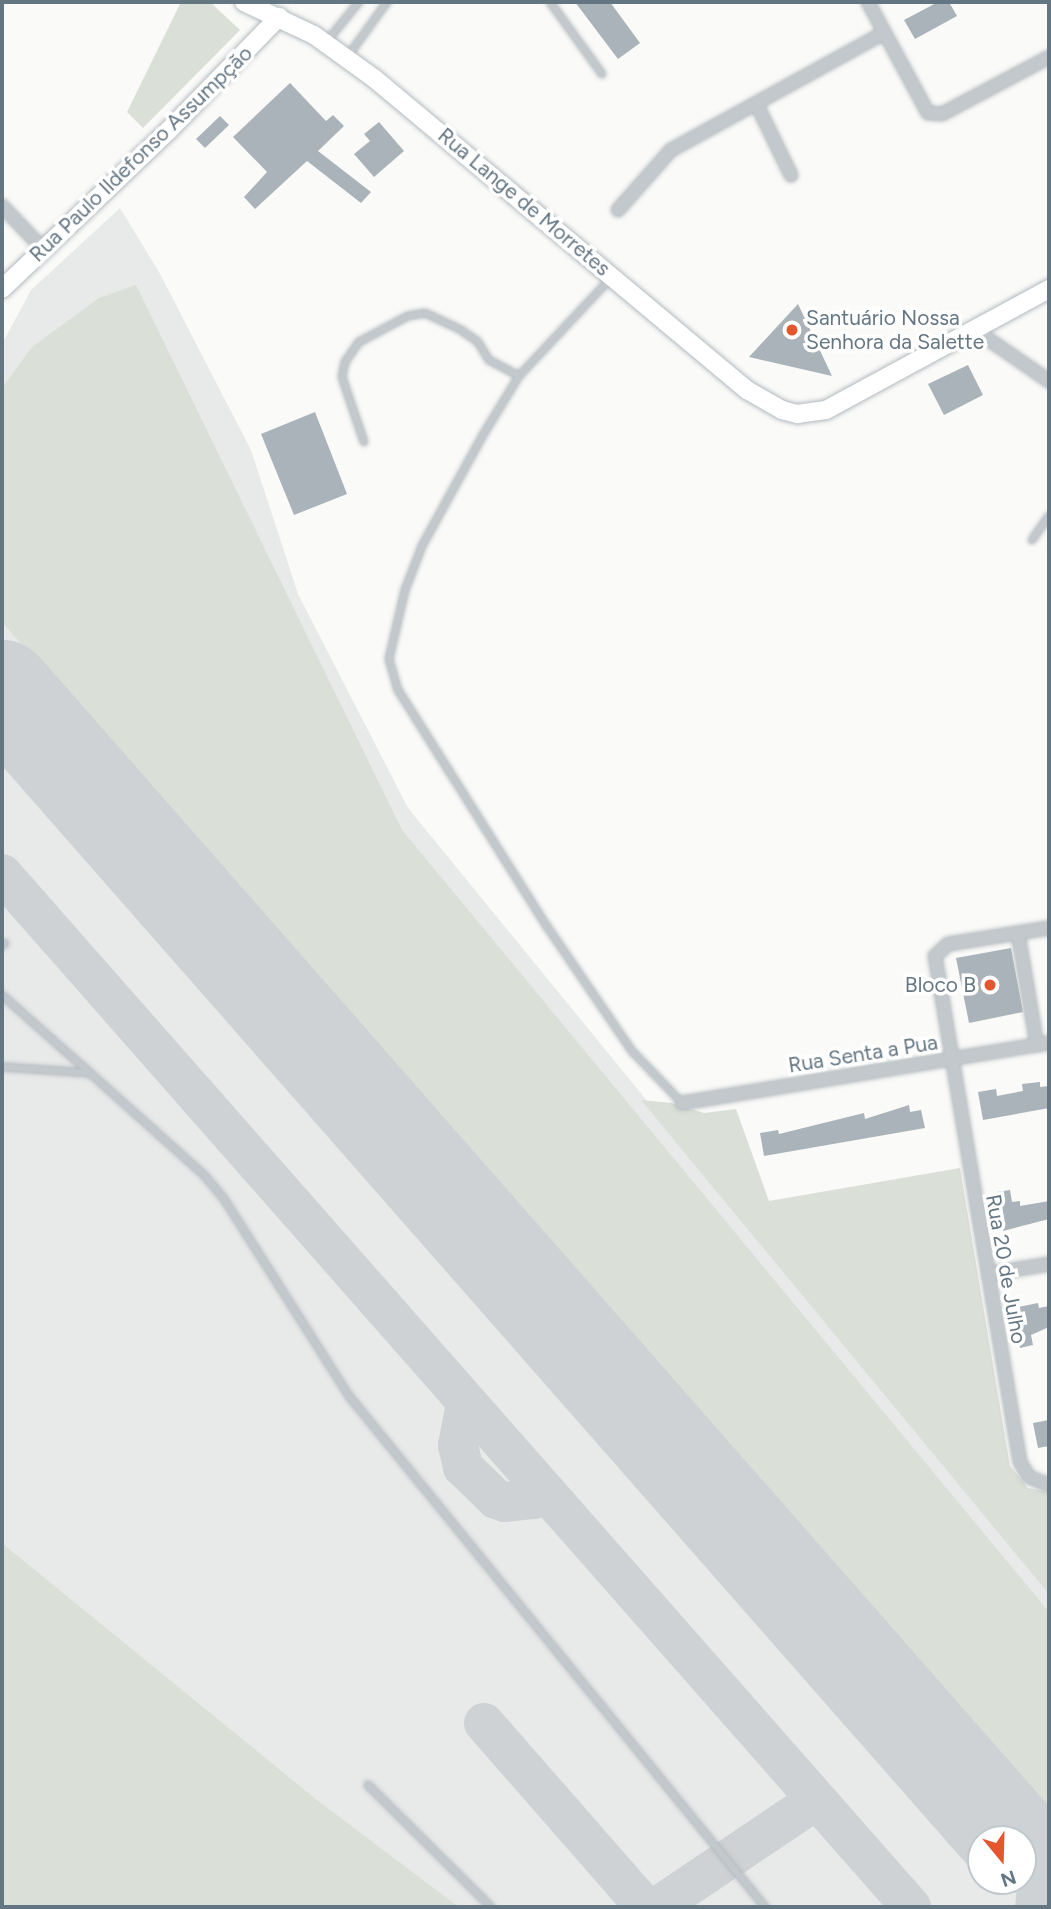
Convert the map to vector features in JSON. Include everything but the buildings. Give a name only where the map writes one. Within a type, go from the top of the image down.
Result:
[{"type":"main road","name":"Rua Lange de Morretes","points":[[244,2],[279,17],[346,58],[747,390],[797,414],[843,402],[975,330]]},
{"type":"main road","name":"Rua Paulo Ildefonso Assumpção","points":[[2,289],[279,17]]},
{"type":"main road","points":[[975,330],[1049,289]]},
{"type":"street","points":[[867,2],[923,109],[935,115],[1049,57]]},
{"type":"street","points":[[618,210],[671,150],[884,33]]},
{"type":"street","points":[[757,105],[791,175]]},
{"type":"street","points":[[2,206],[43,250]]},
{"type":"street","points":[[975,330],[1049,381]]},
{"type":"street","points":[[1043,1044],[1018,933],[1049,928]]},
{"type":"street","name":"Rua 20 de Julho","points":[[1018,933],[938,950],[951,1059],[1020,1462],[1034,1481],[1049,1485]]},
{"type":"street","name":"Rua Senta a Pua","points":[[682,1102],[1043,1044]]},
{"type":"street","points":[[988,1274],[1049,1264]]},
{"type":"lane","points":[[325,43],[359,2]]},
{"type":"lane","points":[[346,58],[387,2]]},
{"type":"lane","points":[[550,2],[602,74]]},
{"type":"lane","points":[[612,276],[519,376],[422,546],[405,590],[389,659],[398,690],[546,925],[632,1051],[682,1102]]},
{"type":"lane","points":[[364,442],[342,377],[345,362],[359,341],[408,316],[425,313],[461,330],[478,342],[489,360],[519,376]]},
{"type":"lane","points":[[1032,540],[1049,516]]},
{"type":"lane","points":[[2,995],[90,1073],[224,1199],[364,1416],[765,1907]]},
{"type":"lane","points":[[2,1067],[90,1073]]},
{"type":"lane","points":[[368,1785],[491,1907]]},
{"type":"shaded area","points":[[181,2],[210,2],[240,30],[143,128],[127,112]]},
{"type":"shaded area","points":[[120,208],[159,272],[251,450],[298,594],[408,808],[1049,1593],[1049,1907],[459,1907],[316,1799],[2,1543],[2,344],[31,290]]},
{"type":"shaded area","points":[[136,285],[402,830],[1049,1612],[1049,1827],[2,622],[2,388],[32,347],[99,298]]},
{"type":"shaded area","points":[[641,1100],[672,1103],[704,1113],[736,1109],[769,1201],[960,1168],[1010,1466],[1028,1488],[1049,1492],[1049,1594]]},
{"type":"shaded area","points":[[2,1543],[316,1799],[459,1907],[2,1907]]},
{"type":"taxiway","points":[[2,874],[911,1907]]},
{"type":"taxiway","points":[[466,1404],[458,1445],[463,1467],[496,1499],[505,1502],[534,1499],[535,1482]]},
{"type":"taxiway","points":[[484,1723],[645,1907]]},
{"type":"taxiway","points":[[657,1907],[815,1801]]},
{"type":"taxiway","points":[[1035,1907],[1036,1895]]},
{"type":"runway","points":[[2,690],[999,1825]]},
{"type":"place","name":"Santuário Nossa Senhora da Salette","points":[[792,330]]},
{"type":"place","name":"Bloco B","points":[[990,985]]}]
